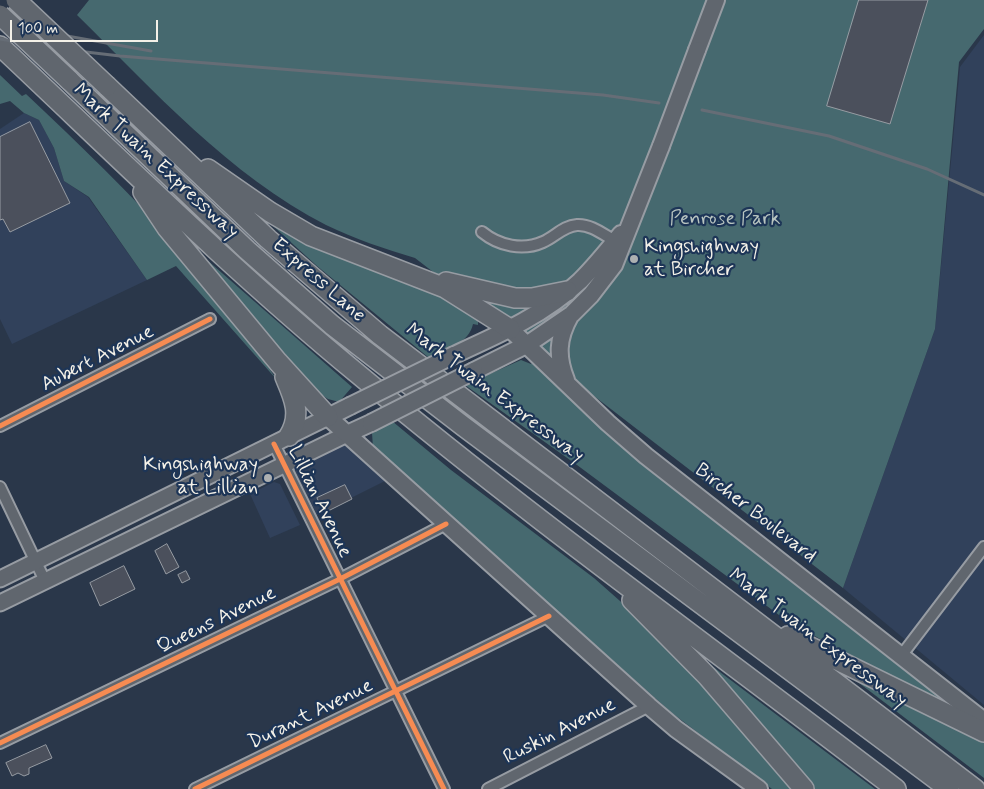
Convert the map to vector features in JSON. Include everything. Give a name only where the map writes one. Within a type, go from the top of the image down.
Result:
[{"type":"highway","name":"Mark Twain Expressway","points":[[16,0],[268,239],[380,336],[976,789]]},
{"type":"highway","name":"Express Lane","points":[[0,15],[289,288],[339,331],[463,426],[949,789]]},
{"type":"highway","name":"Mark Twain Expressway","points":[[0,46],[228,262],[310,334],[447,446],[896,789]]},
{"type":"highway","points":[[161,136],[270,212],[311,236],[360,257],[417,276],[515,298],[532,298],[567,291]]},
{"type":"highway","points":[[121,160],[167,228],[278,362],[328,417]]},
{"type":"highway","points":[[417,276],[461,297],[510,329]]},
{"type":"highway","points":[[278,362],[296,408],[295,424],[281,440]]},
{"type":"highway","points":[[597,562],[706,676],[804,789]]},
{"type":"highway","points":[[754,620],[984,732]]},
{"type":"main road","points":[[567,382],[560,364],[559,346],[562,331],[572,314],[614,265],[716,0]]},
{"type":"main road","points":[[0,579],[510,329],[550,305],[580,281],[616,241],[633,218]]},
{"type":"main road","points":[[0,603],[528,344],[572,314]]},
{"type":"main road","name":"Bircher Boulevard","points":[[510,329],[646,456],[984,721]]},
{"type":"main road","points":[[328,417],[649,706],[676,729],[759,789]]},
{"type":"street","points":[[482,232],[489,238],[516,247],[544,242],[566,227],[578,225],[591,227],[616,241]]},
{"type":"street","name":"Aubert Avenue","points":[[0,426],[210,319]]},
{"type":"street","name":"Lillian Avenue","points":[[281,440],[284,464],[444,789]]},
{"type":"street","points":[[0,487],[45,581]]},
{"type":"street","name":"Queens Avenue","points":[[0,743],[340,578],[446,524]]},
{"type":"street","points":[[901,656],[984,547]]},
{"type":"street","name":"Durant Avenue","points":[[195,789],[549,616]]},
{"type":"street","name":"Ruskin Avenue","points":[[488,789],[649,706]]},
{"type":"shaded area","points":[[984,35],[984,705],[843,588],[935,329],[960,67]]},
{"type":"shaded area","points":[[24,113],[39,120],[54,148],[64,181],[88,197],[147,280],[12,344],[0,319],[0,129]]},
{"type":"shaded area","points":[[344,443],[387,480],[317,515],[294,469],[297,464]]},
{"type":"shaded area","points":[[274,482],[280,484],[300,525],[270,538],[250,494]]},
{"type":"green space","name":"Penrose Park","points":[[89,0],[984,0],[984,29],[959,62],[935,329],[843,588],[415,258],[348,235],[326,225],[291,205],[257,182],[194,130],[77,15]]},
{"type":"green space","points":[[0,75],[22,96],[26,94],[46,113],[161,228],[218,296],[277,380],[176,266],[147,280],[89,197],[64,181],[54,148],[39,120],[24,113],[10,101],[0,104]]},
{"type":"green space","points":[[262,216],[434,289],[478,319],[478,325],[473,324],[467,336],[455,345],[428,357],[317,266]]},
{"type":"green space","points":[[198,252],[352,387],[339,402],[322,395],[220,283]]},
{"type":"green space","points":[[521,360],[531,364],[535,360],[969,716],[856,660],[779,615],[577,465],[465,385]]},
{"type":"green space","points":[[392,421],[451,470],[594,578],[663,639],[794,789],[772,789],[672,713],[373,448],[372,433]]},
{"type":"green space","points":[[708,663],[875,789],[811,789],[706,665]]},
{"type":"green space","points":[[834,664],[984,739],[984,778]]},
{"type":"building","points":[[859,0],[928,0],[890,124],[827,106]]},
{"type":"building","points":[[30,122],[70,203],[10,232],[3,219],[0,220],[0,137]]},
{"type":"building","points":[[345,485],[352,499],[324,513],[317,498]]},
{"type":"building","points":[[167,544],[179,567],[166,574],[155,551]]},
{"type":"building","points":[[124,566],[135,589],[100,606],[90,583]]},
{"type":"building","points":[[186,571],[190,579],[182,583],[178,575]]},
{"type":"building","points":[[46,745],[52,758],[29,768],[29,774],[24,776],[18,773],[12,776],[6,763]]},
{"type":"railway","points":[[0,24],[151,51]]},
{"type":"railway","points":[[0,39],[52,48],[120,56],[603,95],[659,103]]},
{"type":"railway","points":[[702,110],[829,136],[927,169],[984,195]]},
{"type":"cycle path","points":[[0,426],[210,319]]},
{"type":"cycle path","points":[[274,444],[444,789]]},
{"type":"cycle path","points":[[0,743],[340,579],[446,524]]},
{"type":"cycle path","points":[[195,789],[549,616]]},
{"type":"place","name":"Kingshighway at Bircher","points":[[634,259]]},
{"type":"place","name":"Kingshighway at Lillian","points":[[268,478]]}]
